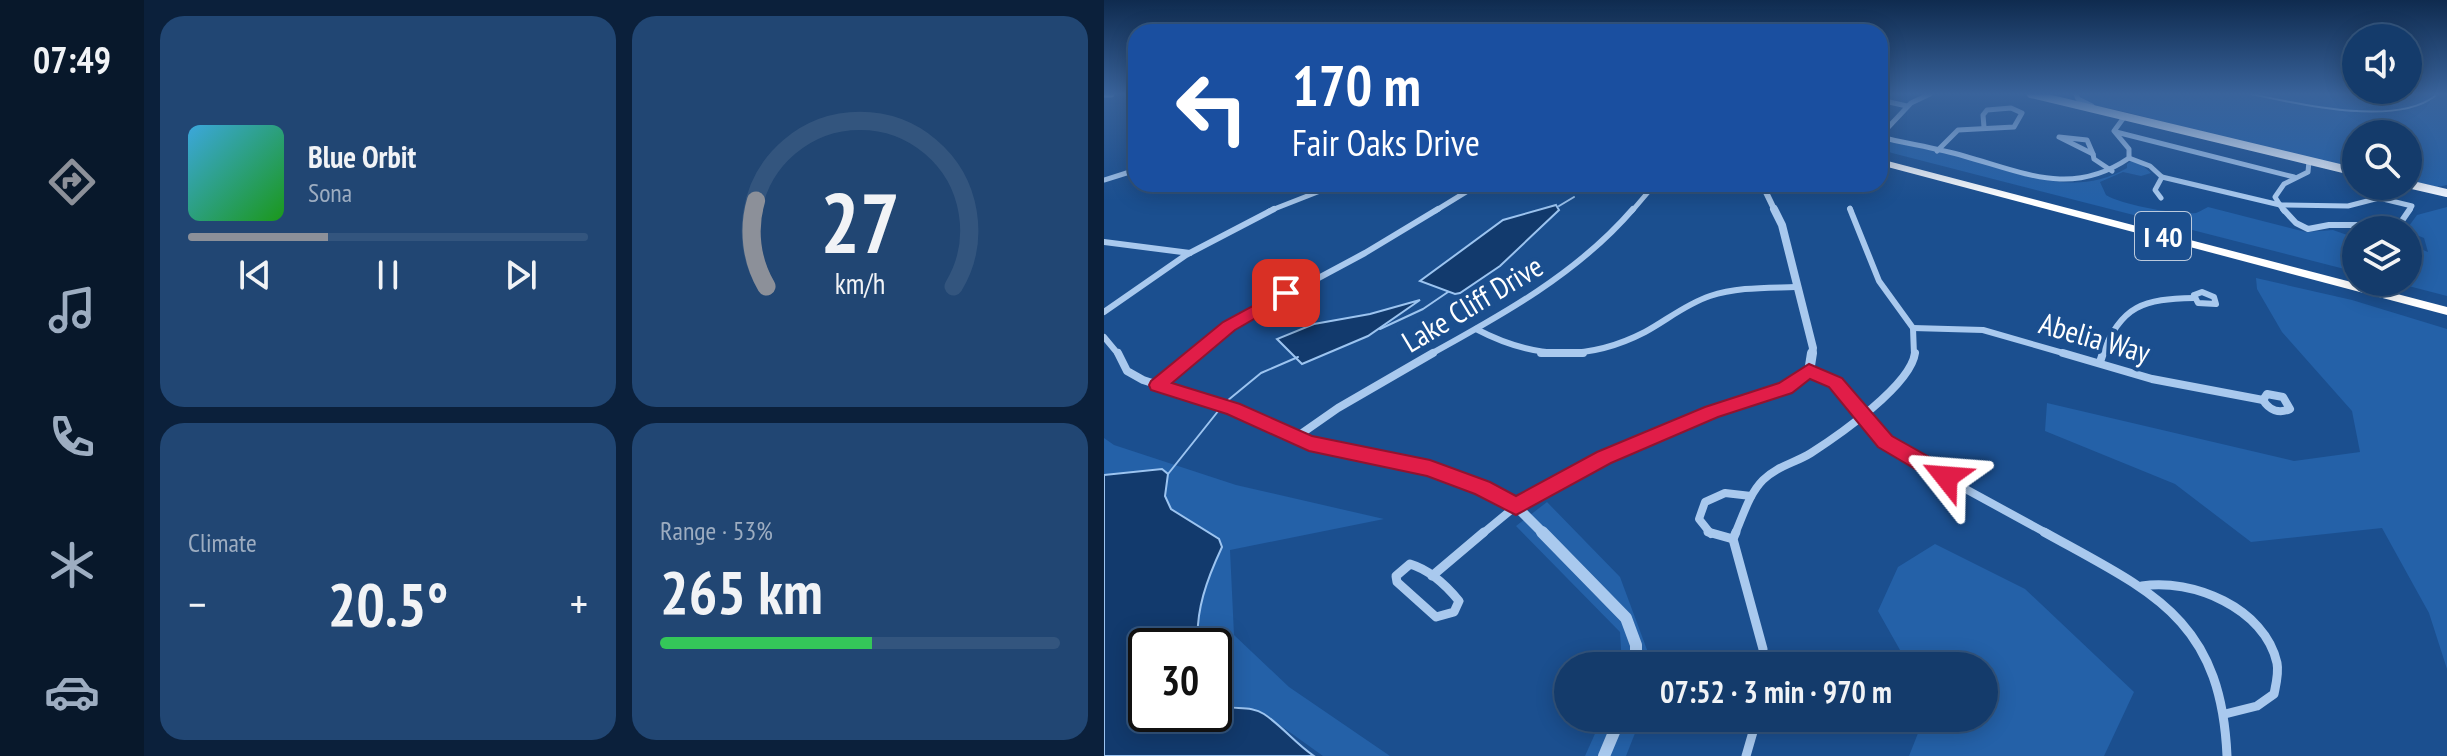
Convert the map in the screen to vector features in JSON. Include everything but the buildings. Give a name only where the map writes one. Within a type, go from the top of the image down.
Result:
[{"type":"highway","name":"I 40","points":[[1888,156],[2342,273]]},
{"type":"highway","name":"I 40","points":[[1888,164],[2447,311]]},
{"type":"highway","points":[[2422,294],[2447,301]]},
{"type":"main road","points":[[2179,129],[2342,169]]},
{"type":"main road","points":[[2422,187],[2447,193]]},
{"type":"street","points":[[1937,151],[1956,131],[1968,129]]},
{"type":"street","points":[[2118,134],[2122,129]]},
{"type":"street","points":[[1888,139],[2054,181],[2090,178],[2112,171],[2129,158],[2130,151],[2118,134]]},
{"type":"street","points":[[2118,134],[2296,178]]},
{"type":"street","points":[[2093,154],[2059,137],[2085,139],[2093,154],[2095,161],[2112,171]]},
{"type":"street","points":[[2129,158],[2150,166],[2162,177],[2280,205],[2342,207],[2379,198],[2412,206],[2399,225],[2329,225],[2313,229],[2298,225],[2280,205],[2275,197],[2284,184],[2308,172],[2309,161]]},
{"type":"street","points":[[1104,180],[1128,172]]},
{"type":"street","points":[[2161,198],[2155,190],[2162,177]]},
{"type":"street","points":[[1104,312],[1147,279],[1190,253],[1317,192]]},
{"type":"street","points":[[1158,385],[1235,322],[1365,253],[1466,192]]},
{"type":"street","name":"Lake Cliff Drive","points":[[1295,438],[1339,407],[1476,329],[1577,265],[1627,219],[1649,192]]},
{"type":"street","points":[[1432,576],[1516,506],[1604,457],[1711,412],[1785,388],[1809,370],[1813,348],[1795,287],[1782,225],[1766,192]]},
{"type":"street","points":[[1761,652],[1758,627],[1733,539],[1751,496],[1763,480],[1785,464],[1809,454],[1901,383],[1913,366],[1916,342],[1913,328],[1879,281],[1850,208]]},
{"type":"street","points":[[1104,242],[1190,253]]},
{"type":"street","points":[[1476,329],[1527,353],[1574,354],[1621,343],[1709,296],[1735,290],[1795,287]]},
{"type":"street","points":[[2100,362],[2114,324],[2123,314],[2155,300],[2194,298]]},
{"type":"street","name":"Abelia Way","points":[[1913,328],[1983,330],[2152,379],[2263,400]]},
{"type":"street","points":[[1104,337],[1115,347],[1127,371],[1158,385],[1233,409],[1295,438],[1337,451],[1430,468],[1482,488],[1516,506],[1571,558],[1626,618],[1636,652]]},
{"type":"street","points":[[1809,370],[1835,383],[1885,441],[1918,463],[2142,586],[2189,628],[2209,662],[2225,714],[2227,756]]},
{"type":"street","points":[[1733,539],[1709,534],[1699,519],[1701,509],[1707,499],[1720,492],[1731,490],[1751,496]]},
{"type":"street","points":[[1410,564],[1432,576],[1459,601],[1454,612],[1436,617],[1397,582],[1396,576],[1410,564]]},
{"type":"street","points":[[2142,586],[2167,583],[2205,593],[2242,614],[2269,643],[2277,663],[2274,694],[2257,706],[2225,714]]},
{"type":"street","points":[[1604,756],[1614,732]]},
{"type":"street","points":[[1746,756],[1753,732]]},
{"type":"shaded area","points":[[2192,129],[2342,129],[2342,166],[2324,164]]},
{"type":"shaded area","points":[[2422,129],[2447,129],[2447,185],[2437,187],[2422,183]]},
{"type":"shaded area","points":[[1888,141],[2030,176],[2068,182],[2088,182],[2107,177],[2127,168],[2131,161],[2141,164],[2151,173],[2141,176],[2123,172],[2100,182],[2106,195],[2164,211],[2196,213],[2208,207],[2306,232],[2333,230],[2342,233],[2342,268],[1892,153],[1888,152]]},
{"type":"shaded area","points":[[1556,205],[1559,210],[1500,266],[1460,293],[1420,281],[1503,220]]},
{"type":"shaded area","points":[[2447,207],[2447,296],[2422,290],[2422,250],[2428,252],[2422,237],[2422,216],[2417,215]]},
{"type":"shaded area","points":[[2256,278],[2352,300],[2447,329],[2447,669],[2429,613],[2382,528],[2251,542],[2175,484],[2045,431],[2047,403],[2294,461],[2360,452],[2352,411],[2282,332],[2257,289]]},
{"type":"shaded area","points":[[1420,300],[1368,336],[1302,364],[1277,339],[1314,324],[1370,314]]},
{"type":"shaded area","points":[[1104,438],[1114,445],[1236,485],[1384,519],[1230,550],[1234,635],[1289,687],[1390,756],[1323,756],[1263,713],[1232,708],[1232,628],[1198,628],[1203,596],[1222,548],[1219,539],[1171,509],[1164,496],[1168,474],[1104,475]]},
{"type":"shaded area","points":[[1162,469],[1168,474],[1165,496],[1171,509],[1219,539],[1222,547],[1203,595],[1198,628],[1128,628],[1128,732],[1232,732],[1232,707],[1252,709],[1271,719],[1314,756],[1104,756],[1104,475]]},
{"type":"shaded area","points":[[1547,502],[1620,577],[1648,652],[1621,652],[1620,632],[1516,526]]},
{"type":"shaded area","points":[[1935,544],[2025,589],[2134,692],[2104,756],[1909,756],[1918,732],[1998,732],[1998,652],[1901,652],[1878,611],[1898,567]]},
{"type":"shaded area","points":[[1596,732],[1635,732],[1626,756],[1585,756]]},
{"type":"waterway","points":[[1559,206],[1574,197]]},
{"type":"waterway","points":[[1380,329],[1423,309],[1448,292]]},
{"type":"waterway","points":[[1227,401],[1261,373],[1298,357]]},
{"type":"waterway","points":[[1168,474],[1219,410]]},
{"type":"route","points":[[1286,293],[1229,326],[1158,385],[1233,409],[1309,443],[1430,468],[1482,488],[1516,506],[1604,457],[1711,412],[1785,388],[1809,370],[1826,377],[1847,394],[1885,441],[1946,477]]}]
